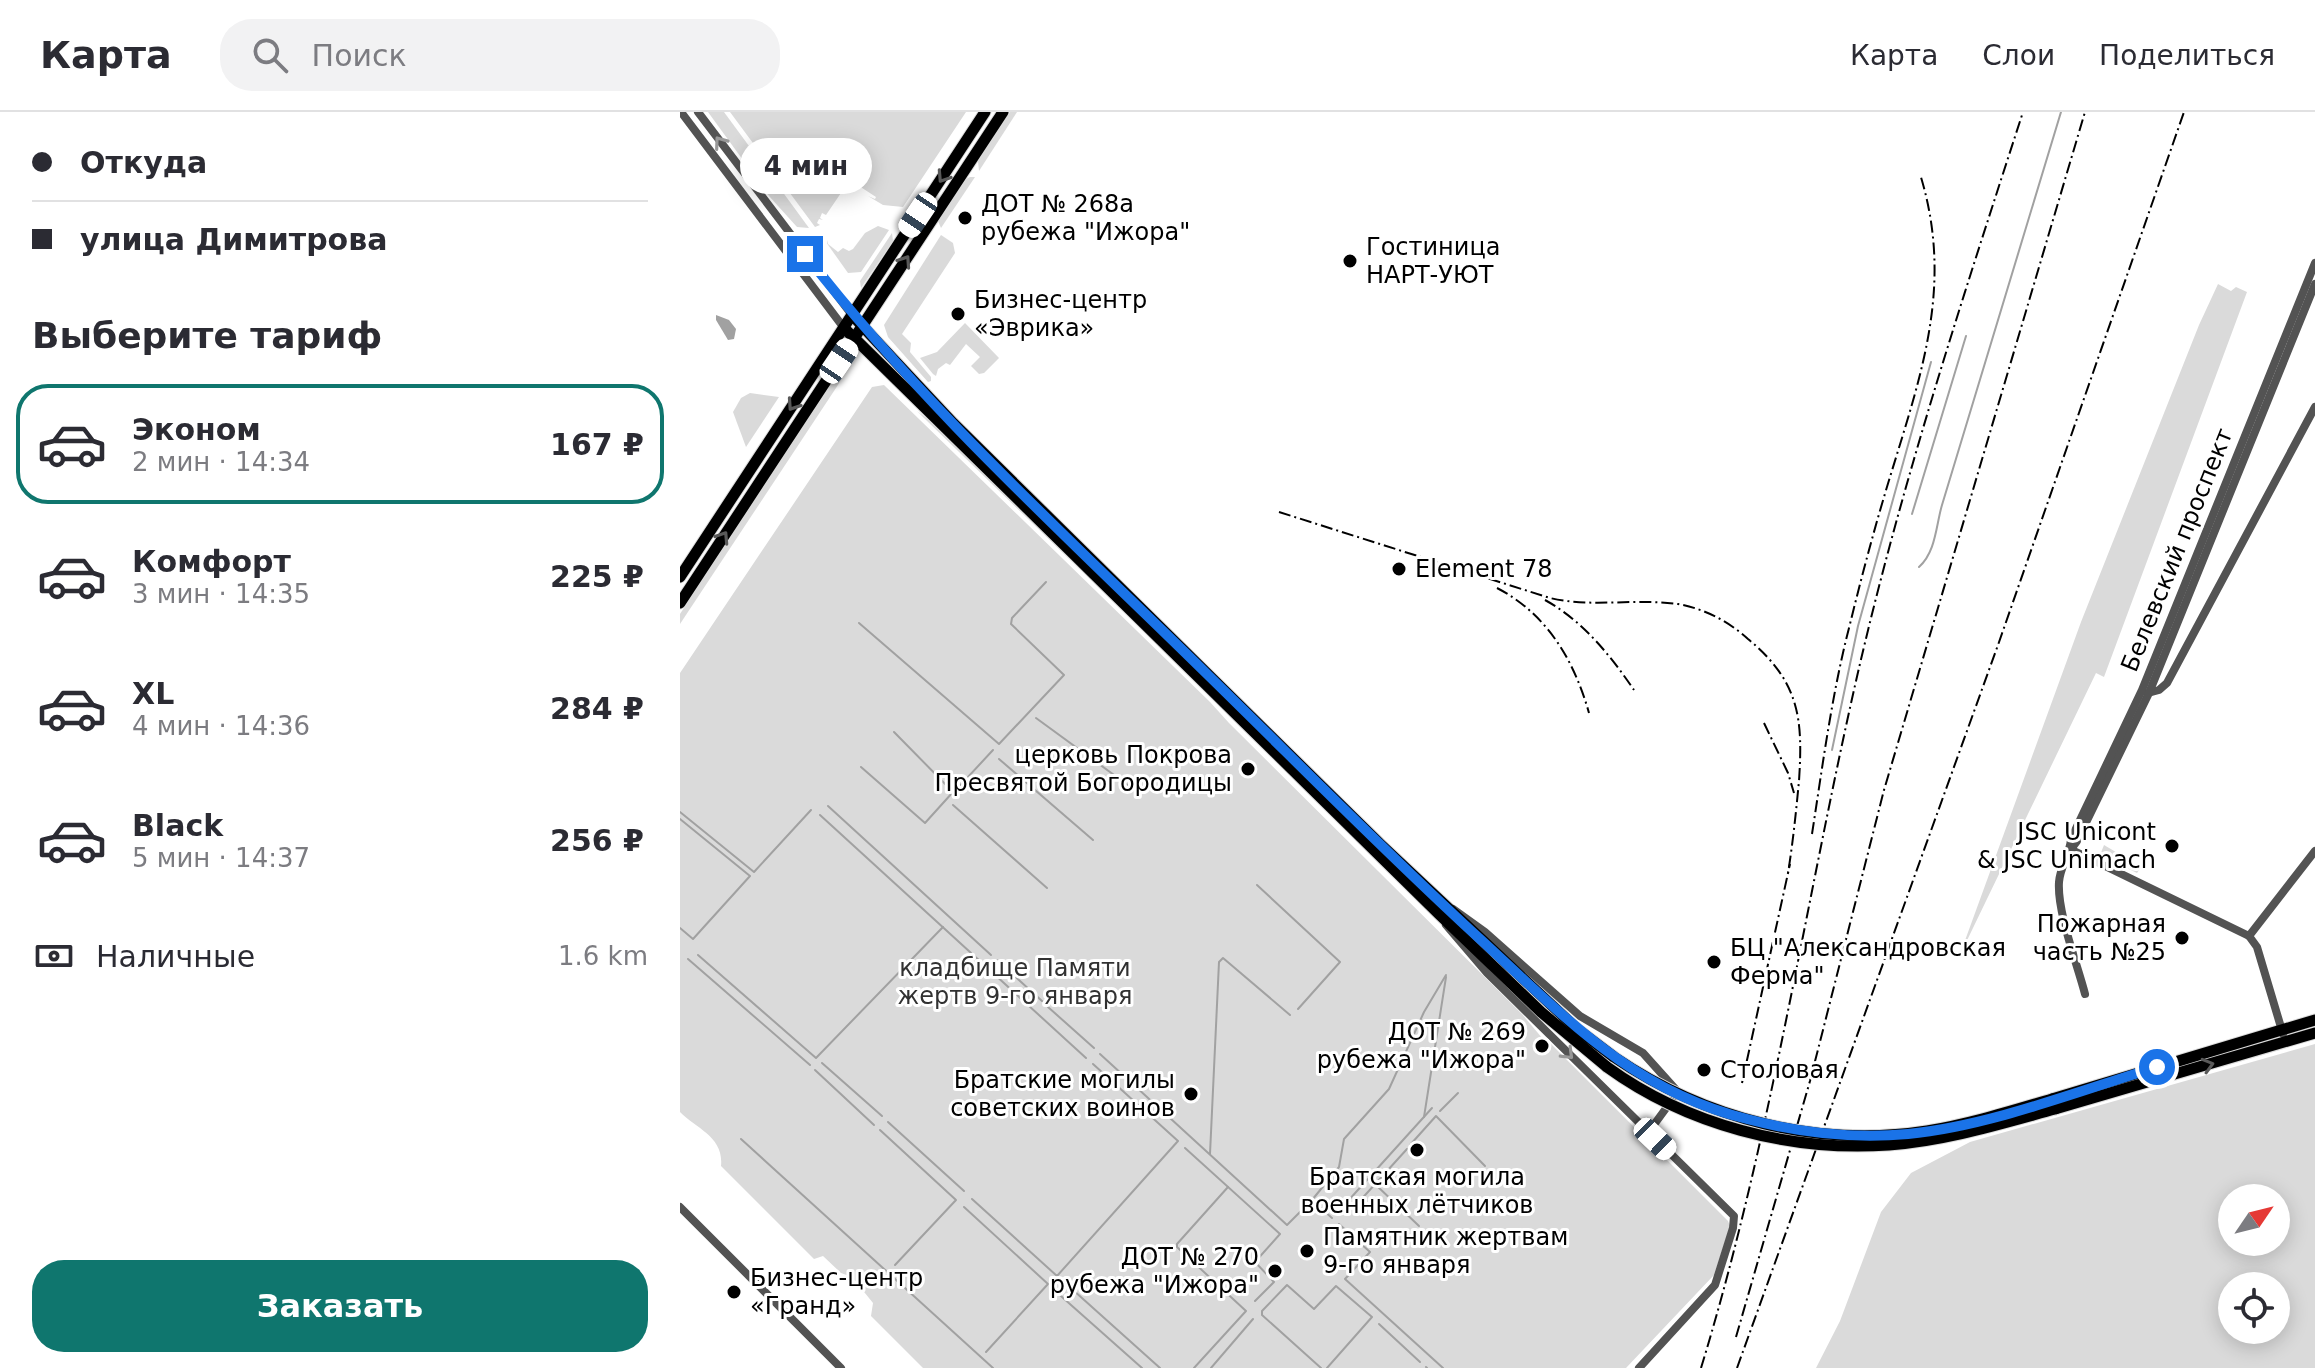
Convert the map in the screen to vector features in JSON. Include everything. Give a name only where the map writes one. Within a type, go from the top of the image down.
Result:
[{"type":"main road","points":[[680,577],[985,112]]},
{"type":"main road","points":[[680,603],[1003,112]]},
{"type":"main road","points":[[852,315],[970,441],[1437,900],[1567,1035],[1611,1062],[1641,1088],[1706,1119],[1744,1131],[1813,1143],[1861,1146],[1927,1140],[1990,1127],[2053,1104],[2315,1033]]},
{"type":"main road","points":[[844,328],[1439,914],[1496,961]]},
{"type":"main road","points":[[2105,1089],[2315,1020]]},
{"type":"street","points":[[681,112],[844,328]]},
{"type":"street","points":[[698,112],[852,315]]},
{"type":"street","name":"Белевский проспект","points":[[2085,994],[2059,892],[2060,875],[2145,692],[2313,281],[2315,263]]},
{"type":"street","points":[[2301,308],[2315,315]]},
{"type":"street","points":[[2145,692],[2159,690],[2167,683],[2315,407]]},
{"type":"street","points":[[2070,849],[2249,936],[2257,947],[2285,1042]]},
{"type":"street","points":[[2249,936],[2315,851]]},
{"type":"street","points":[[1437,900],[1463,914],[1580,1016],[1637,1048],[1658,1069],[1678,1092],[1653,1126],[1655,1139]]},
{"type":"street","points":[[1439,914],[1453,937],[1473,958],[1734,1216],[1715,1285],[1639,1368]]},
{"type":"street","points":[[1632,1117],[1644,1121],[1657,1119]]},
{"type":"street","points":[[680,1207],[841,1368]]},
{"type":"green space","points":[[708,112],[724,112],[809,228],[797,227],[769,196]]},
{"type":"green space","points":[[730,112],[966,112],[903,207],[883,205],[853,182],[843,190],[826,215],[822,213],[820,218],[823,220],[819,219],[817,223],[820,225],[815,227]]},
{"type":"green space","points":[[1010,112],[1017,112],[979,171],[978,161]]},
{"type":"green space","points":[[970,177],[975,177],[941,228],[938,221]]},
{"type":"green space","points":[[878,226],[889,230],[861,272],[848,273],[821,235],[826,236],[828,244],[838,252],[843,248],[849,251],[865,233]]},
{"type":"green space","points":[[892,233],[893,241],[861,288],[860,281]]},
{"type":"green space","points":[[941,235],[953,243],[955,253],[902,334],[911,343],[910,352],[931,377],[928,382],[888,337],[884,325]]},
{"type":"green space","points":[[2218,284],[2231,291],[2236,287],[2247,292],[2104,677],[2096,673],[1959,957],[2081,622]]},
{"type":"green space","points":[[965,323],[999,358],[979,374],[971,366],[980,357],[966,344],[950,365],[946,363],[938,369],[936,376],[920,358],[937,352]]},
{"type":"green space","points":[[842,367],[845,373],[836,388],[680,624],[680,614]]},
{"type":"green space","name":"кладбище Памяти жертв 9-го января","points":[[884,385],[1210,702],[1728,1221],[1730,1226],[1714,1275],[1626,1368],[923,1368],[871,1316],[873,1303],[852,1277],[841,1273],[823,1256],[814,1259],[721,1166],[721,1156],[714,1141],[680,1112],[680,673],[872,387]]},
{"type":"green space","points":[[750,393],[779,397],[746,447],[733,412],[741,398]]},
{"type":"green space","points":[[917,411],[944,431],[1126,614],[923,417]]},
{"type":"green space","points":[[2104,845],[2141,867],[2137,873],[2100,855]]},
{"type":"green space","points":[[2315,1044],[2315,1368],[1816,1368],[1840,1321],[1881,1212],[1911,1173],[1970,1142]]},
{"type":"shaded area","points":[[716,315],[729,320],[736,329],[734,339],[728,340]]},
{"type":"waterway","points":[[1919,567],[1932,546],[2061,112]]},
{"type":"waterway","points":[[1912,514],[1966,336]]},
{"type":"waterway","points":[[1832,750],[1858,626],[1931,362]]},
{"type":"waterway","points":[[859,623],[999,744],[1064,675],[1011,624],[1012,618],[1046,582]]},
{"type":"waterway","points":[[1036,718],[1136,791]]},
{"type":"waterway","points":[[861,767],[925,823],[953,792],[894,732]]},
{"type":"waterway","points":[[955,791],[993,750]]},
{"type":"waterway","points":[[999,759],[1093,840]]},
{"type":"waterway","points":[[953,805],[1047,888]]},
{"type":"waterway","points":[[828,806],[991,955]]},
{"type":"waterway","points":[[680,812],[754,872],[811,810]]},
{"type":"waterway","points":[[820,815],[1086,1058]]},
{"type":"waterway","points":[[680,819],[750,876],[693,939],[680,928]]},
{"type":"waterway","points":[[1257,885],[1340,962],[1298,1009]]},
{"type":"waterway","points":[[698,955],[816,1058],[943,927]]},
{"type":"waterway","points":[[1210,1154],[1219,962],[1223,958],[1290,1015]]},
{"type":"waterway","points":[[688,959],[810,1065]]},
{"type":"waterway","points":[[997,960],[1042,1001]]},
{"type":"waterway","points":[[1312,1200],[1339,1167],[1344,1139],[1389,1089],[1424,1012],[1446,975]]},
{"type":"waterway","points":[[1424,1117],[1446,977]]},
{"type":"waterway","points":[[1048,1007],[1094,1048]]},
{"type":"waterway","points":[[1100,1054],[1287,1225],[1312,1200],[1332,1218]]},
{"type":"waterway","points":[[822,1063],[882,1116]]},
{"type":"waterway","points":[[972,1199],[1057,1276],[1178,1141],[1093,1064]]},
{"type":"waterway","points":[[815,1070],[874,1125]]},
{"type":"waterway","points":[[1440,1111],[1458,1093]]},
{"type":"waterway","points":[[1338,1212],[1432,1108]]},
{"type":"waterway","points":[[1410,1145],[1436,1116],[1485,1166]]},
{"type":"waterway","points":[[888,1122],[964,1191]]},
{"type":"waterway","points":[[880,1130],[956,1200],[895,1265]]},
{"type":"waterway","points":[[741,1139],[993,1368]]},
{"type":"waterway","points":[[1185,1148],[1280,1234],[1255,1262],[1274,1282],[1255,1301]]},
{"type":"waterway","points":[[1357,1204],[1407,1149]]},
{"type":"waterway","points":[[1376,1185],[1419,1226]]},
{"type":"waterway","points":[[1194,1368],[1246,1311],[1177,1247],[1228,1187]]},
{"type":"waterway","points":[[964,1207],[1048,1284],[986,1352]]},
{"type":"waterway","points":[[1339,1224],[1370,1252],[1345,1279],[1443,1368]]},
{"type":"waterway","points":[[1063,1281],[1160,1368]]},
{"type":"waterway","points":[[1321,1368],[1262,1315],[1262,1311],[1287,1285],[1314,1309],[1336,1286],[1372,1317],[1327,1368]]},
{"type":"waterway","points":[[1053,1289],[1142,1368]]},
{"type":"waterway","points":[[1211,1368],[1253,1319]]},
{"type":"waterway","points":[[1379,1324],[1420,1362]]},
{"type":"railway","points":[[1701,1368],[1767,1112],[1837,767],[1873,609],[1933,395],[2023,112]]},
{"type":"railway","points":[[1736,1337],[1810,1081],[1884,790],[2085,112]]},
{"type":"railway","points":[[1737,1368],[1998,645],[2184,112]]},
{"type":"railway","points":[[1812,834],[1844,650],[1874,532],[1923,364],[1930,327],[1934,253],[1930,214],[1920,174]]},
{"type":"railway","points":[[1279,512],[1550,598],[1581,602],[1678,604],[1707,613],[1732,627],[1765,655],[1778,671],[1788,686],[1798,720],[1799,781],[1788,873]]},
{"type":"railway","points":[[1497,588],[1530,611],[1556,640],[1575,675],[1589,713]]},
{"type":"railway","points":[[1545,600],[1572,618],[1595,640],[1634,690]]},
{"type":"railway","points":[[1764,723],[1794,793]]},
{"type":"railway","points":[[1742,1083],[1790,864]]},
{"type":"place","name":"ДОТ № 268а рубежа \"Ижора\"","points":[[965,218]]},
{"type":"place","name":"Гостиница НАРТ-УЮТ","points":[[1350,261]]},
{"type":"place","name":"Бизнес-центр «Эврика»","points":[[958,314]]},
{"type":"place","name":"Element 78","points":[[1399,569]]},
{"type":"place","name":"церковь Покрова Пресвятой Богородицы","points":[[1248,769]]},
{"type":"place","name":"JSC Unicont & JSC Unimach","points":[[2172,846]]},
{"type":"place","name":"Пожарная часть №25","points":[[2182,938]]},
{"type":"place","name":"БЦ \"Александровская Ферма\"","points":[[1714,962]]},
{"type":"place","name":"ДОТ № 269 рубежа \"Ижора\"","points":[[1542,1046]]},
{"type":"place","name":"Столовая","points":[[1704,1070]]},
{"type":"place","name":"Братские могилы советских воинов","points":[[1191,1094]]},
{"type":"place","name":"Братская могила военных лётчиков","points":[[1417,1150]]},
{"type":"place","name":"Памятник жертвам 9-го января","points":[[1307,1251]]},
{"type":"place","name":"ДОТ № 270 рубежа \"Ижора\"","points":[[1275,1271]]},
{"type":"place","name":"Бизнес-центр «Гранд»","points":[[734,1292]]},
{"type":"route","points":[[805,254],[862,326],[953,423],[1262,729],[1437,900],[1577,1029],[1639,1073],[1716,1111],[1800,1131],[1861,1135],[1908,1134],[1944,1128],[2157,1067]]}]
